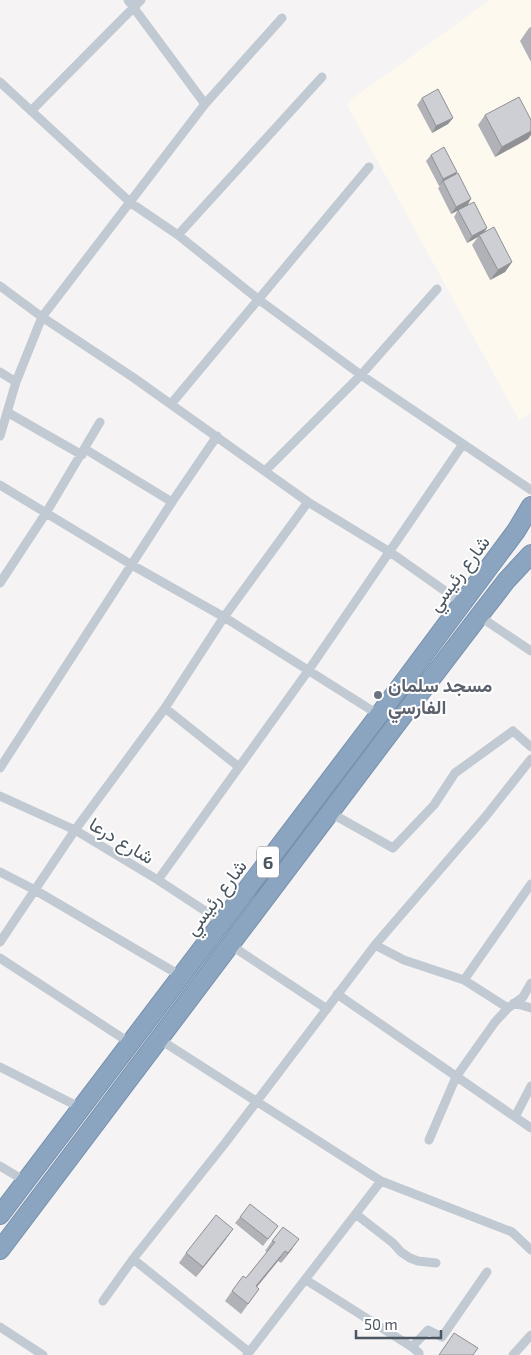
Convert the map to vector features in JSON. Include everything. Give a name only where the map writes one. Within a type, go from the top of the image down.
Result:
[{"type":"highway","points":[[531,502],[531,511]]},
{"type":"highway","name":"شارع رئيسي","points":[[0,1215],[379,715],[516,531],[530,506]]},
{"type":"highway","name":"شارع رئيسي","points":[[0,1250],[329,812],[494,596],[531,554]]},
{"type":"highway","points":[[494,596],[531,568]]},
{"type":"highway","points":[[135,1037],[158,1041]]},
{"type":"street","points":[[31,111],[130,4],[141,0]]},
{"type":"street","points":[[130,4],[205,104]]},
{"type":"street","points":[[0,436],[16,382],[42,317],[205,104],[282,18]]},
{"type":"street","points":[[178,235],[322,77]]},
{"type":"street","points":[[0,82],[130,202],[178,235],[258,299],[361,376],[531,490]]},
{"type":"street","points":[[171,404],[369,167]]},
{"type":"street","points":[[0,286],[42,317],[217,436],[308,502],[390,552],[462,603]]},
{"type":"street","points":[[265,471],[361,376],[437,289]]},
{"type":"street","points":[[0,372],[16,382]]},
{"type":"street","points":[[7,412],[172,502]]},
{"type":"street","points":[[0,583],[46,513],[100,422]]},
{"type":"street","points":[[0,768],[172,502],[217,436]]},
{"type":"street","points":[[158,880],[308,671],[463,444]]},
{"type":"street","points":[[0,485],[132,565],[224,617],[379,715]]},
{"type":"street","points":[[0,942],[75,830],[165,708],[224,617],[308,502]]},
{"type":"street","points":[[479,616],[531,651]]},
{"type":"street","points":[[165,708],[239,767]]},
{"type":"street","points":[[329,812],[393,848],[434,805],[455,773],[513,731],[531,747]]},
{"type":"street","points":[[103,1301],[133,1259],[256,1102],[375,945],[486,816],[531,759]]},
{"type":"street","name":"شارع درعا","points":[[0,796],[75,830],[158,880],[222,922]]},
{"type":"street","points":[[0,872],[35,890],[181,976]]},
{"type":"street","points":[[464,980],[531,884]]},
{"type":"street","points":[[229,944],[327,1009]]},
{"type":"street","points":[[375,945],[404,960],[464,980],[511,1006],[531,1008]]},
{"type":"street","points":[[0,958],[135,1037]]},
{"type":"street","points":[[429,1140],[456,1077],[495,1022],[523,997],[531,983]]},
{"type":"street","points":[[337,994],[531,1128]]},
{"type":"street","points":[[158,1041],[382,1182],[512,1232],[530,1246]]},
{"type":"street","points":[[0,1067],[81,1108]]},
{"type":"street","points":[[515,1117],[531,1086]]},
{"type":"street","points":[[0,1166],[25,1181]]},
{"type":"street","points":[[133,1259],[248,1353],[382,1182]]},
{"type":"street","points":[[357,1214],[410,1258],[436,1264]]},
{"type":"street","points":[[412,1347],[428,1330],[442,1337],[488,1272]]},
{"type":"street","points":[[306,1280],[412,1347],[419,1355]]},
{"type":"street","points":[[0,1327],[43,1355]]},
{"type":"street","points":[[513,1355],[531,1335]]},
{"type":"shaded area","points":[[490,0],[531,0],[531,413],[519,420],[347,105],[352,99]]},
{"type":"building","points":[[438,89],[453,118],[436,126],[422,98]]},
{"type":"building","points":[[519,97],[531,120],[531,131],[502,147],[485,115]]},
{"type":"building","points":[[444,147],[457,172],[443,179],[431,155]]},
{"type":"building","points":[[458,173],[471,199],[456,207],[443,181]]},
{"type":"building","points":[[474,202],[487,228],[472,236],[458,210]]},
{"type":"building","points":[[494,227],[512,262],[498,270],[479,235]]},
{"type":"building","points":[[250,1204],[278,1226],[268,1239],[240,1217]]},
{"type":"building","points":[[216,1215],[233,1229],[203,1267],[186,1253]]},
{"type":"building","points":[[283,1227],[299,1239],[288,1253],[285,1251],[256,1286],[259,1289],[248,1304],[232,1291],[243,1276],[246,1278],[275,1242],[272,1241]]},
{"type":"building","points":[[454,1333],[478,1348],[473,1355],[439,1355]]},
{"type":"place","name":"مسجد سلمان الفارسي","points":[[378,695]]}]
